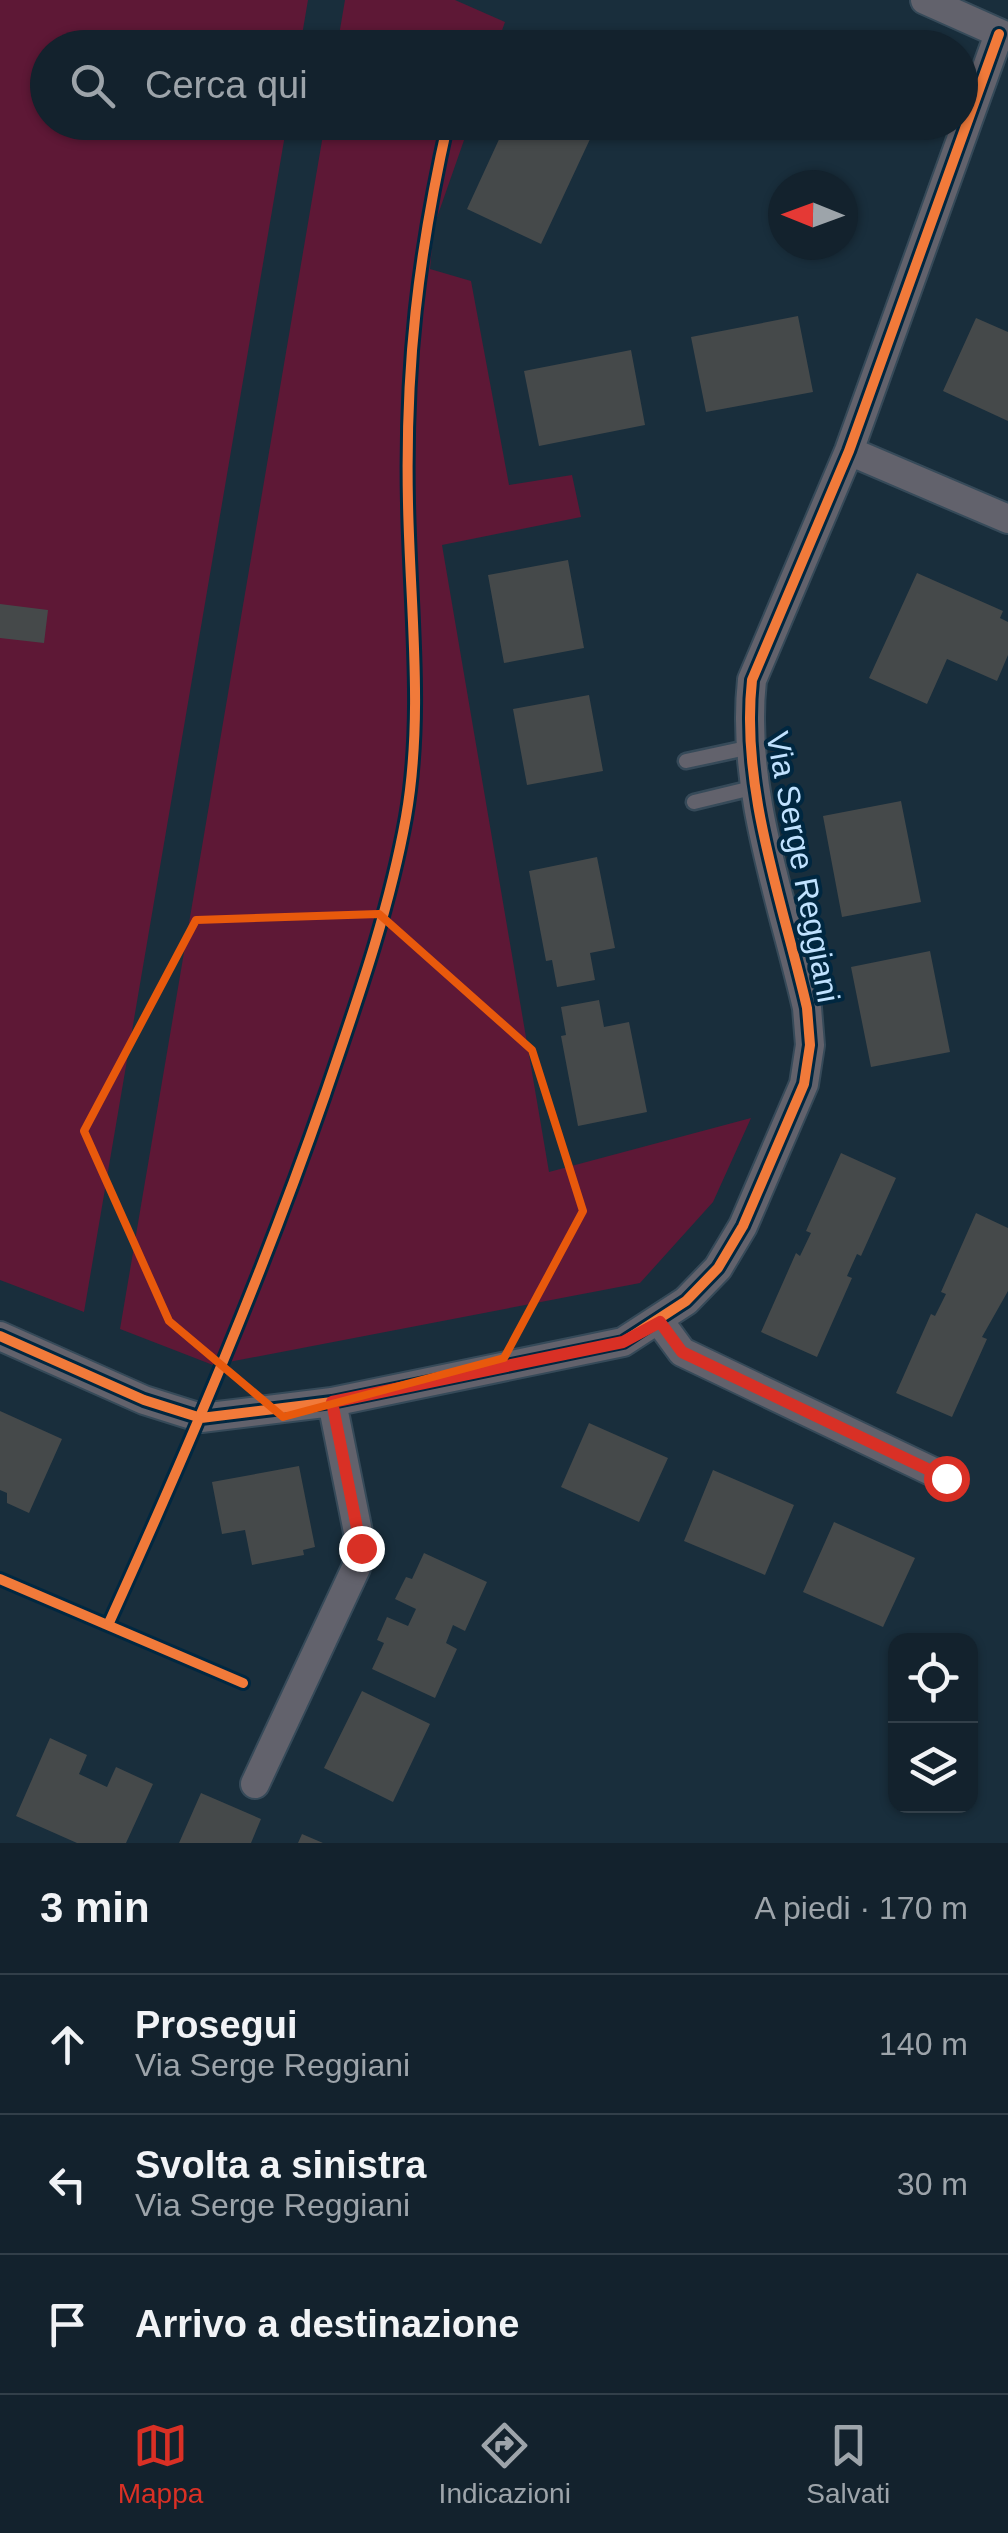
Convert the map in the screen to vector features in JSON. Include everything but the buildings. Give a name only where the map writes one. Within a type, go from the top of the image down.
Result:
[{"type":"street","points":[[925,0],[1004,35]]},
{"type":"street","name":"Via Serge Reggiani","points":[[978,105],[1004,35]]},
{"type":"street","name":"Via Serge Reggiani","points":[[0,1336],[144,1400],[201,1418],[332,1402],[623,1342],[660,1322],[707,1279],[734,1240],[804,1084],[810,1045],[807,1008],[756,788],[751,747],[752,680],[849,450],[965,140]]},
{"type":"street","points":[[849,450],[1008,520]]},
{"type":"street","points":[[660,1322],[682,1352],[946,1478]]},
{"type":"street","points":[[255,1784],[356,1568],[361,1548],[332,1402]]},
{"type":"lane","name":"Via Serge Reggiani","points":[[686,760],[751,747]]},
{"type":"lane","name":"Via Serge Reggiani","points":[[694,802],[756,788]]},
{"type":"highlighted area","points":[[379,914],[532,1050],[583,1211],[504,1358],[283,1417],[169,1321],[84,1131],[196,920]]},
{"type":"shaded area","points":[[0,0],[308,0],[303,30],[30,30],[30,140],[284,140],[84,1312],[0,1280]]},
{"type":"shaded area","points":[[345,0],[455,0],[505,22],[502,30],[340,30]]},
{"type":"shaded area","points":[[322,140],[464,140],[434,226],[430,269],[471,281],[509,485],[572,475],[581,517],[442,545],[549,1172],[751,1118],[713,1202],[640,1283],[213,1365],[120,1329]]},
{"type":"cycle path","points":[[978,92],[999,34]]},
{"type":"cycle path","points":[[108,1625],[195,1429],[276,1230],[360,992],[399,852],[414,739],[408,453],[411,358],[421,265],[444,140]]},
{"type":"cycle path","points":[[0,1336],[144,1400],[201,1418],[332,1402],[623,1342],[686,1301],[718,1268],[743,1226],[804,1084],[810,1045],[807,1008],[758,804],[750,721],[752,680],[849,451],[961,140]]},
{"type":"cycle path","points":[[0,1579],[243,1683]]},
{"type":"route","points":[[361,1548],[332,1402],[623,1342],[660,1322],[682,1352],[946,1478]]}]
